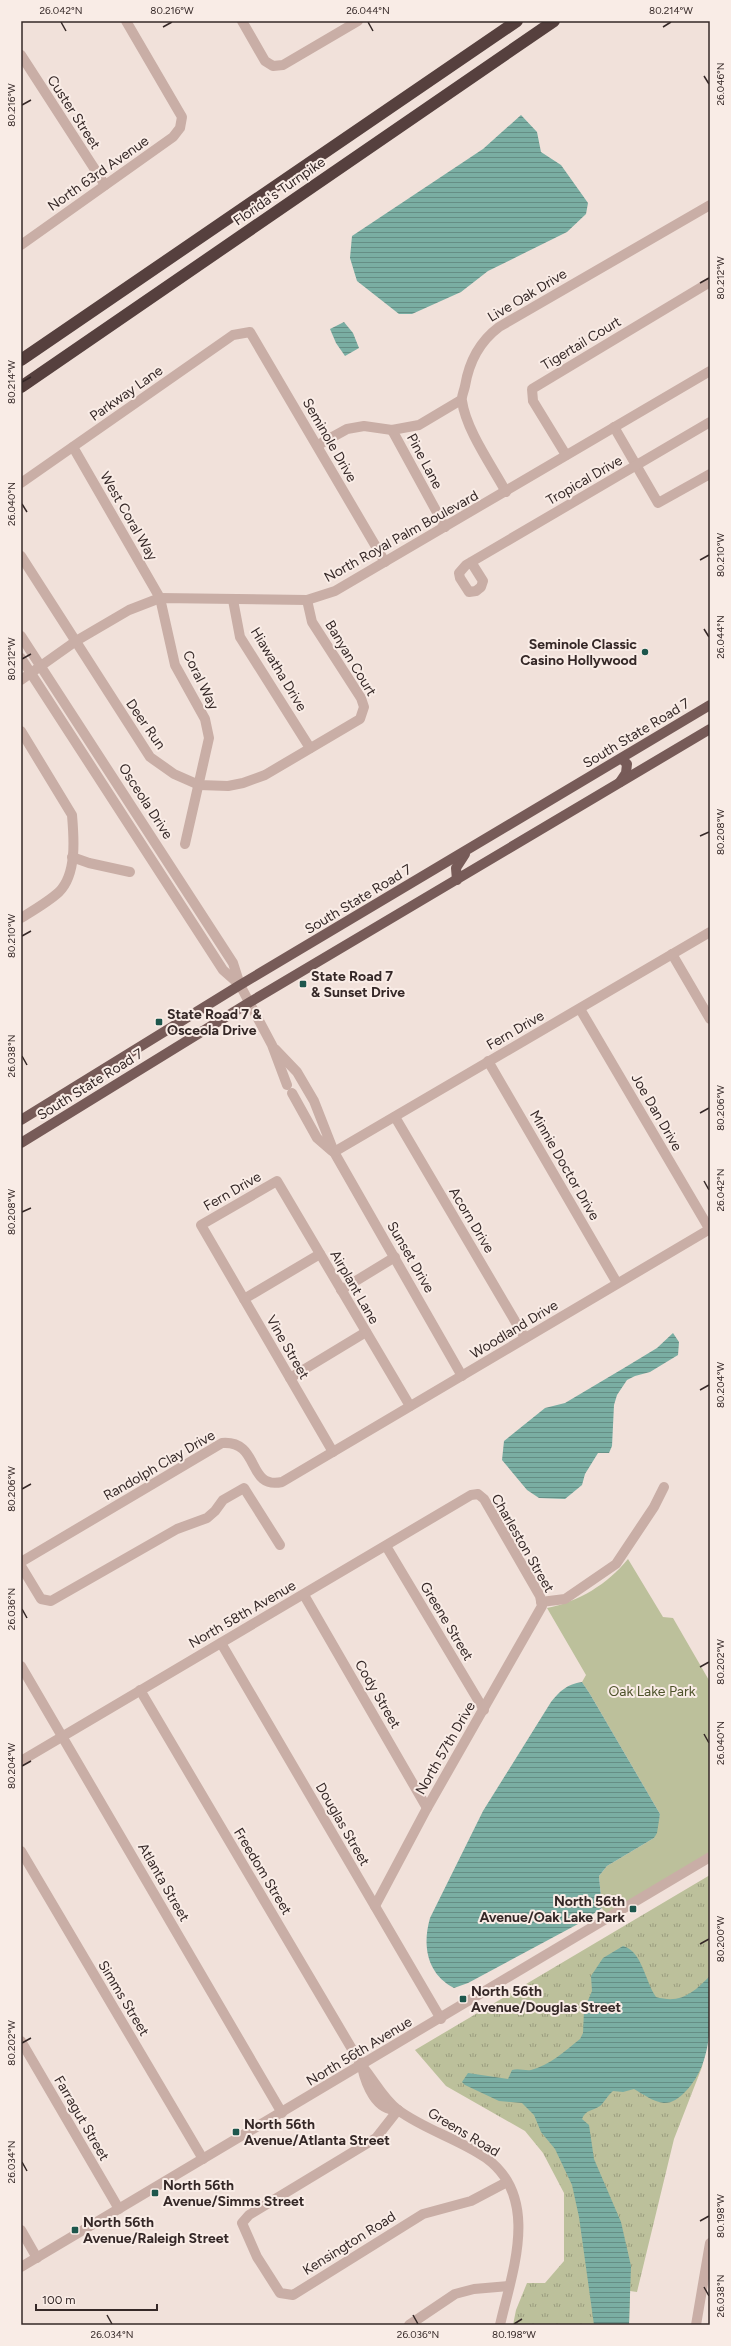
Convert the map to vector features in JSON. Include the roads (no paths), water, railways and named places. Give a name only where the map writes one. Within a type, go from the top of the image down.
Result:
[{"type":"highway","name":"Florida's Turnpike","points":[[21,360],[517,21]]},
{"type":"highway","name":"Florida's Turnpike","points":[[21,387],[554,21]]},
{"type":"main road","name":"South State Road 7","points":[[21,1120],[240,985],[622,759],[710,704]]},
{"type":"main road","name":"South State Road 7","points":[[21,1143],[250,1002],[710,729]]},
{"type":"main road","points":[[619,784],[626,773],[628,764],[622,759]]},
{"type":"main road","points":[[457,880],[456,868],[466,852]]},
{"type":"street","name":"North 63rd Avenue","points":[[21,245],[173,137],[180,128],[182,117],[126,21]]},
{"type":"street","points":[[242,21],[265,61],[273,66],[283,65],[354,22]]},
{"type":"street","name":"Custer Street","points":[[21,54],[105,185]]},
{"type":"street","name":"Live Oak Drive","points":[[506,492],[467,420],[461,400],[467,372],[477,350],[487,336],[499,327],[710,205]]},
{"type":"street","name":"Tigertail Court","points":[[566,455],[533,401],[532,389],[710,282]]},
{"type":"street","name":"Seminole Drive","points":[[250,332],[318,445],[385,562]]},
{"type":"street","name":"Parkway Lane","points":[[21,483],[233,335],[250,332]]},
{"type":"street","name":"North Royal Palm Boulevard","points":[[21,680],[76,641],[129,610],[160,598],[307,600],[335,591],[710,371]]},
{"type":"street","points":[[318,445],[347,429],[364,426],[392,430],[419,425],[461,400]]},
{"type":"street","name":"Tropical Drive","points":[[471,562],[710,422]]},
{"type":"street","points":[[614,427],[658,503],[710,474]]},
{"type":"street","name":"Pine Lane","points":[[392,430],[445,527]]},
{"type":"street","name":"West Coral Way","points":[[73,447],[160,598]]},
{"type":"street","name":"Deer Run","points":[[21,556],[150,757],[174,774],[199,785],[228,786],[243,783],[265,775],[360,719],[364,708]]},
{"type":"street","name":"Coral Way","points":[[160,598],[175,665],[205,719],[209,738],[185,844]]},
{"type":"street","name":"Hiawatha Drive","points":[[233,600],[240,637],[310,748]]},
{"type":"street","name":"Banyan Court","points":[[307,600],[312,622],[361,698],[364,708]]},
{"type":"street","name":"Osceola Drive","points":[[21,636],[40,667],[95,748],[233,964],[240,985],[250,1002]]},
{"type":"street","name":"Osceola Drive","points":[[21,658],[223,970],[240,985]]},
{"type":"street","points":[[21,731],[72,815],[72,857],[70,871],[60,891],[21,918]]},
{"type":"street","points":[[72,857],[89,864],[130,872]]},
{"type":"street","name":"Fern Drive","points":[[334,1152],[710,932]]},
{"type":"street","points":[[672,954],[710,1019]]},
{"type":"street","name":"Sunset Drive","points":[[250,1002],[272,1045],[292,1093],[317,1138],[334,1152]]},
{"type":"street","name":"Joe Dan Drive","points":[[580,1008],[710,1230]]},
{"type":"street","name":"Sunset Drive","points":[[272,1045],[297,1072],[310,1094],[334,1152],[462,1376]]},
{"type":"street","name":"Minnie Doctor Drive","points":[[488,1062],[617,1283]]},
{"type":"street","points":[[292,1093],[310,1094]]},
{"type":"street","name":"Acorn Drive","points":[[395,1117],[525,1338]]},
{"type":"street","name":"Fern Drive","points":[[201,1225],[277,1181]]},
{"type":"street","name":"Airplant Lane","points":[[277,1181],[410,1406]]},
{"type":"street","name":"Vine Street","points":[[201,1225],[333,1452]]},
{"type":"street","name":"Woodland Drive","points":[[333,1452],[617,1283],[710,1230]]},
{"type":"street","points":[[244,1299],[320,1254]]},
{"type":"street","points":[[341,1290],[395,1257]]},
{"type":"street","points":[[290,1378],[366,1332]]},
{"type":"street","name":"Randolph Clay Drive","points":[[21,1562],[222,1442],[234,1442],[244,1449],[262,1480],[272,1484],[282,1482],[333,1452]]},
{"type":"street","points":[[542,1604],[565,1599],[616,1564],[654,1507],[664,1487]]},
{"type":"street","points":[[21,1566],[41,1599],[51,1601],[177,1529],[207,1518],[215,1511],[223,1500],[244,1488],[280,1545]]},
{"type":"street","name":"Charleston Street","points":[[478,1494],[484,1499],[540,1596],[542,1604]]},
{"type":"street","name":"North 58th Avenue","points":[[21,1761],[471,1495],[478,1494]]},
{"type":"street","name":"Greene Street","points":[[386,1546],[484,1710]]},
{"type":"street","name":"Cody Street","points":[[304,1595],[427,1808]]},
{"type":"street","name":"North 57th Drive","points":[[375,1906],[427,1808],[484,1710],[542,1604]]},
{"type":"street","name":"Douglas Street","points":[[221,1642],[441,2019]]},
{"type":"street","name":"Atlanta Street","points":[[21,1666],[282,2113]]},
{"type":"street","name":"Freedom Street","points":[[140,1690],[362,2066]]},
{"type":"street","name":"Simms Street","points":[[21,1851],[203,2159]]},
{"type":"street","name":"North 56th Avenue","points":[[21,2268],[441,2019],[710,1857]]},
{"type":"street","name":"Farragut Street","points":[[21,2041],[119,2209]]},
{"type":"street","name":"Greens Road","points":[[362,2066],[380,2096],[398,2110],[486,2158],[498,2169],[507,2182],[519,2219],[518,2255],[500,2325]]},
{"type":"street","name":"Kensington Road","points":[[398,2110],[376,2138],[249,2215],[242,2223],[256,2257],[280,2293],[293,2295],[423,2214],[471,2201],[507,2182]]},
{"type":"street","points":[[21,2230],[38,2258]]},
{"type":"street","points":[[696,2325],[710,2243]]},
{"type":"street","points":[[409,2325],[455,2294],[474,2289],[509,2286]]},
{"type":"water","points":[[521,115],[537,132],[541,152],[561,165],[588,203],[586,214],[567,232],[488,271],[461,292],[412,314],[399,314],[357,281],[350,258],[352,236],[483,149]]},
{"type":"water","points":[[344,322],[353,333],[359,348],[345,356],[336,343],[330,329]]},
{"type":"water","points":[[673,1333],[679,1342],[678,1355],[650,1372],[627,1380],[617,1395],[614,1405],[612,1446],[609,1453],[598,1453],[585,1474],[582,1485],[565,1499],[539,1498],[527,1490],[502,1460],[504,1441],[545,1408],[565,1403],[657,1348]]},
{"type":"water","points":[[582,1682],[660,1814],[657,1833],[654,1838],[607,1866],[599,1876],[602,1908],[578,1924],[468,1983],[454,1988],[445,1982],[432,1967],[427,1949],[430,1918],[483,1811],[551,1702],[564,1689],[572,1684]]},
{"type":"water","points":[[623,1946],[635,1954],[639,1960],[656,1997],[673,1999],[686,1996],[710,1976],[709,2037],[702,2067],[695,2080],[678,2098],[664,2103],[652,2099],[634,2089],[623,2092],[613,2091],[601,2105],[586,2113],[582,2119],[589,2125],[594,2159],[621,2222],[631,2266],[629,2325],[594,2325],[579,2217],[572,2185],[555,2149],[541,2132],[534,2115],[522,2103],[499,2101],[465,2085],[462,2082],[468,2073],[508,2079],[512,2070],[531,2070],[545,2065],[580,2039],[583,2033],[584,2010],[592,1991],[591,1976],[603,1958]]},
{"type":"place","name":"Seminole Classic Casino Hollywood","points":[[645,652]]},
{"type":"place","name":"State Road 7 & Sunset Drive","points":[[303,984]]},
{"type":"place","name":"State Road 7 & Osceola Drive","points":[[159,1022]]},
{"type":"place","name":"North 56th Avenue/Oak Lake Park","points":[[633,1909]]},
{"type":"place","name":"North 56th Avenue/Douglas Street","points":[[463,1999]]},
{"type":"place","name":"North 56th Avenue/Atlanta Street","points":[[236,2132]]},
{"type":"place","name":"North 56th Avenue/Simms Street","points":[[155,2193]]},
{"type":"place","name":"North 56th Avenue/Raleigh Street","points":[[75,2230]]},
{"type":"park label","name":"Oak Lake Park","points":[[652,1691]]}]
